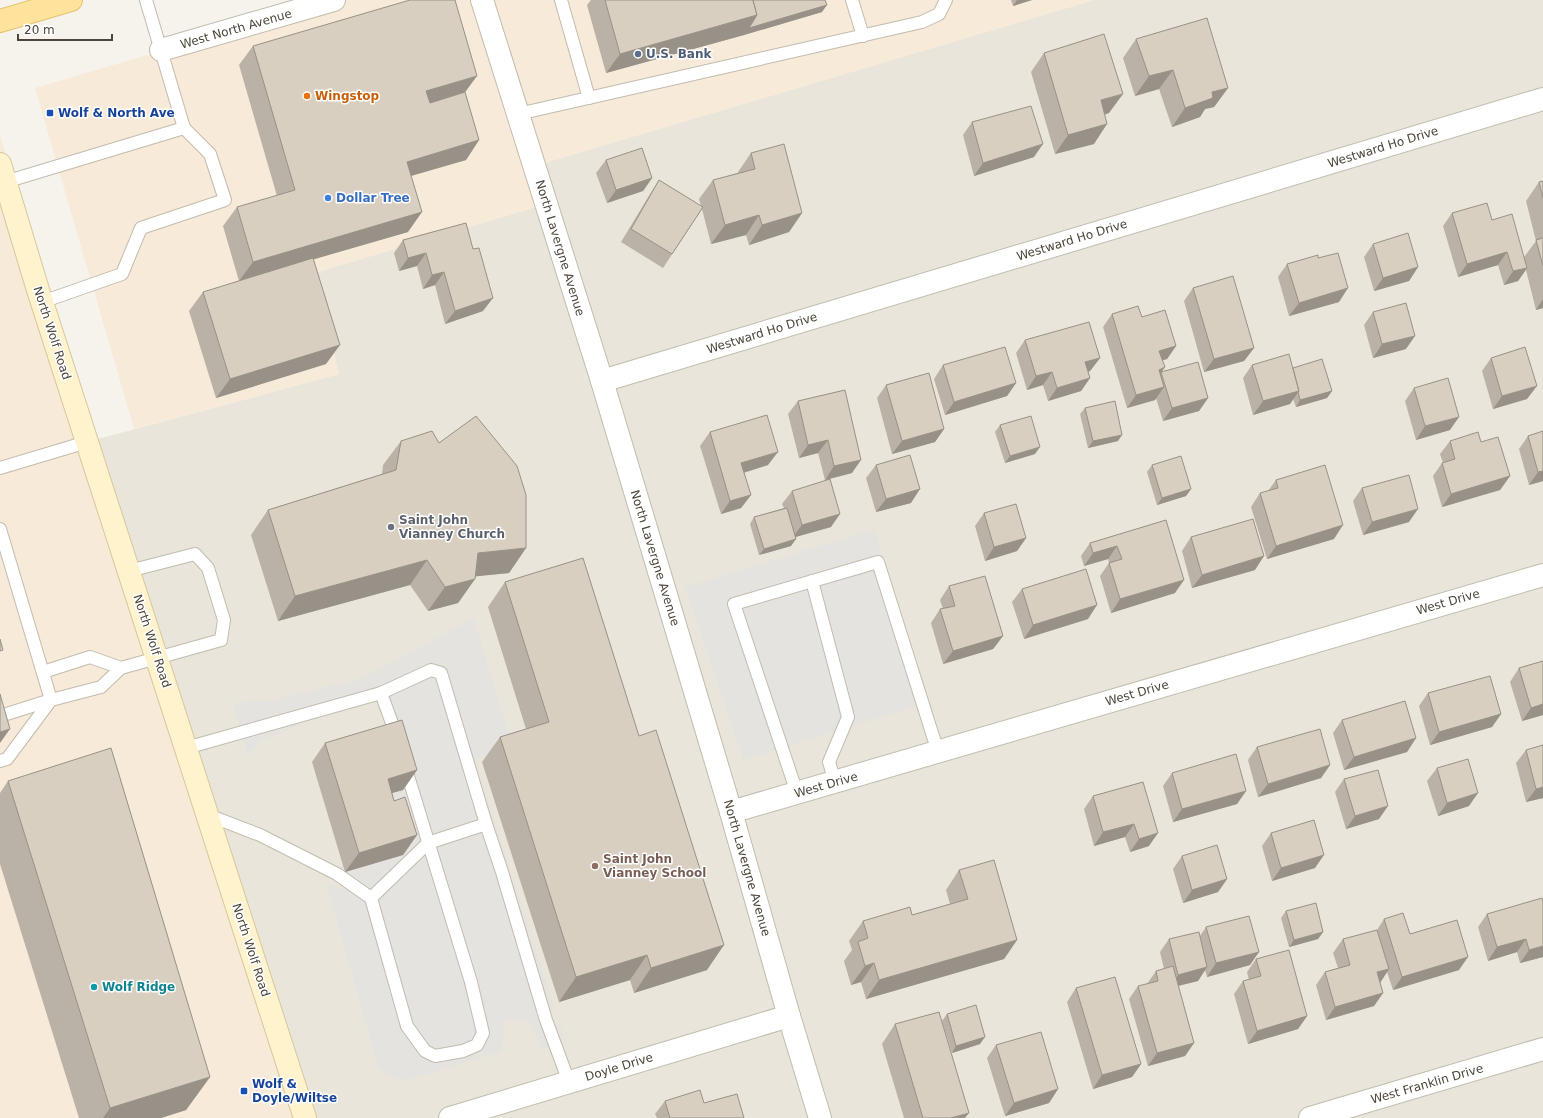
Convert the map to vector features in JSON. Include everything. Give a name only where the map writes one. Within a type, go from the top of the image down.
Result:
[{"type":"main road","points":[[0,21],[71,0]]},
{"type":"main road","name":"North Wolf Road","points":[[3,173],[42,302],[305,1118]]},
{"type":"street","name":"West North Avenue","points":[[161,50],[334,0]]},
{"type":"street","name":"North Lavergne Avenue","points":[[482,0],[602,381],[732,812],[789,1016],[820,1118]]},
{"type":"street","name":"Westward Ho Drive","points":[[602,381],[1543,99]]},
{"type":"street","name":"West Drive","points":[[732,812],[1543,574]]},
{"type":"street","name":"Doyle Drive","points":[[450,1118],[789,1016]]},
{"type":"street","name":"West Franklin Drive","points":[[1310,1118],[1543,1049]]},
{"type":"lane","points":[[42,302],[122,274],[141,228],[225,200],[210,154],[184,128],[146,0]]},
{"type":"lane","points":[[561,0],[589,98]]},
{"type":"lane","points":[[852,0],[863,36]]},
{"type":"lane","points":[[518,114],[922,22],[939,14],[946,0]]},
{"type":"lane","points":[[3,173],[184,128]]},
{"type":"lane","points":[[0,468],[87,442]]},
{"type":"lane","points":[[0,529],[51,700]]},
{"type":"lane","points":[[0,716],[51,700],[101,688],[121,668],[221,640],[224,620],[208,568],[195,554],[128,570]]},
{"type":"lane","points":[[797,793],[734,604],[812,581],[878,562],[938,752]]},
{"type":"lane","points":[[812,581],[848,717],[829,762],[835,782]]},
{"type":"lane","points":[[43,672],[90,657],[121,668]]},
{"type":"lane","points":[[186,748],[381,693],[431,670],[441,673],[546,1020],[569,1082]]},
{"type":"lane","points":[[208,816],[260,835],[337,874],[372,898],[408,1026],[417,1042],[425,1051],[435,1056],[463,1050],[477,1045],[483,1033],[471,982],[400,749],[381,693]]},
{"type":"lane","points":[[0,762],[7,760],[51,700]]},
{"type":"lane","points":[[372,898],[428,843],[486,824]]},
{"type":"shaded area","points":[[334,0],[1094,0],[534,166],[546,204],[314,273],[339,374],[134,429],[35,88]]},
{"type":"shaded area","points":[[1094,0],[1543,0],[1543,1118],[305,1118],[87,442],[339,374],[314,273],[546,204],[534,166]]},
{"type":"shaded area","points":[[0,135],[91,443],[305,1118],[0,1118]]},
{"type":"shaded area","points":[[875,529],[927,703],[743,760],[685,587]]},
{"type":"shaded area","points":[[474,618],[512,746],[475,760],[554,1006],[546,1020],[562,1028],[565,1041],[542,1049],[530,1022],[506,1019],[501,1052],[404,1081],[387,1075],[378,1067],[326,883],[349,891],[338,867],[399,847],[377,789],[410,783],[381,693],[260,741],[248,757],[233,703],[266,701],[361,679]]},
{"type":"building","points":[[410,0],[455,0],[477,76],[426,91],[430,103],[465,92],[479,140],[407,162],[422,212],[253,262],[237,207],[295,190],[253,46]]},
{"type":"building","points":[[605,0],[753,0],[757,15],[620,54]]},
{"type":"building","points":[[753,0],[825,0],[827,5],[749,28],[757,15]]},
{"type":"building","points":[[1207,18],[1228,88],[1212,92],[1213,98],[1185,108],[1173,70],[1149,76],[1136,39]]},
{"type":"building","points":[[1104,34],[1123,94],[1101,100],[1107,124],[1068,135],[1044,53]]},
{"type":"building","points":[[1031,106],[1043,144],[983,163],[972,122]]},
{"type":"building","points":[[784,144],[802,213],[762,225],[759,215],[725,225],[713,180],[755,169],[751,153]]},
{"type":"building","points":[[642,148],[652,178],[616,190],[606,160]]},
{"type":"building","points":[[659,180],[703,207],[672,254],[631,229]]},
{"type":"building","points":[[1543,181],[1543,198],[1539,182]]},
{"type":"building","points":[[1487,203],[1492,220],[1512,214],[1527,268],[1513,271],[1507,252],[1467,264],[1452,213]]},
{"type":"building","points":[[466,223],[473,249],[479,248],[493,298],[455,311],[444,272],[432,275],[426,253],[408,258],[403,240]]},
{"type":"building","points":[[1408,233],[1418,267],[1383,278],[1373,244]]},
{"type":"building","points":[[1543,238],[1543,266],[1536,240]]},
{"type":"building","points":[[1338,253],[1348,288],[1299,303],[1287,264],[1318,255],[1318,258]]},
{"type":"building","points":[[313,258],[340,345],[230,379],[203,292]]},
{"type":"building","points":[[1233,276],[1254,348],[1214,359],[1193,288]]},
{"type":"building","points":[[1406,303],[1415,336],[1382,344],[1373,312]]},
{"type":"building","points":[[1138,306],[1142,317],[1165,310],[1176,346],[1159,351],[1165,367],[1159,370],[1164,387],[1136,395],[1112,314]]},
{"type":"building","points":[[1089,322],[1100,358],[1085,362],[1090,378],[1057,388],[1052,372],[1036,376],[1025,340]]},
{"type":"building","points":[[1005,347],[1016,383],[954,402],[943,365]]},
{"type":"building","points":[[1525,347],[1537,386],[1502,396],[1491,358]]},
{"type":"building","points":[[1289,354],[1299,391],[1263,401],[1252,365]]},
{"type":"building","points":[[1322,359],[1332,391],[1300,400],[1293,368]]},
{"type":"building","points":[[1198,362],[1208,398],[1172,408],[1161,372]]},
{"type":"building","points":[[929,373],[944,429],[902,441],[886,385]]},
{"type":"building","points":[[1448,378],[1459,417],[1425,426],[1414,388]]},
{"type":"building","points":[[845,390],[861,460],[834,466],[828,440],[808,445],[798,401]]},
{"type":"building","points":[[1115,401],[1122,435],[1093,441],[1085,408]]},
{"type":"building","points":[[767,415],[778,452],[741,463],[751,495],[730,501],[710,432]]},
{"type":"building","name":"Saint John Vianney Church","points":[[476,416],[517,466],[526,495],[526,548],[478,553],[475,579],[445,587],[427,560],[295,596],[268,510],[396,470],[401,441],[432,431],[439,443]]},
{"type":"building","points":[[1031,416],[1040,447],[1010,456],[1000,425]]},
{"type":"building","points":[[1543,431],[1543,471],[1538,472],[1528,436]]},
{"type":"building","points":[[1478,432],[1481,442],[1498,437],[1510,476],[1451,494],[1442,463],[1455,459],[1450,441]]},
{"type":"building","points":[[910,455],[920,489],[886,499],[876,465]]},
{"type":"building","points":[[1181,456],[1191,489],[1162,498],[1152,465]]},
{"type":"building","points":[[1325,465],[1343,525],[1276,546],[1260,493],[1278,488],[1276,480]]},
{"type":"building","points":[[1409,475],[1418,509],[1372,522],[1362,488]]},
{"type":"building","points":[[830,479],[840,514],[802,525],[792,491]]},
{"type":"building","points":[[1016,504],[1026,538],[994,547],[984,513]]},
{"type":"building","points":[[787,508],[796,539],[764,549],[754,517]]},
{"type":"building","points":[[1253,519],[1264,556],[1202,575],[1191,537]]},
{"type":"building","points":[[1166,520],[1184,580],[1120,599],[1109,563],[1122,559],[1117,546],[1093,553],[1090,543]]},
{"type":"building","name":"Saint John Vianney School","points":[[583,558],[639,736],[656,730],[724,945],[651,968],[647,955],[576,977],[500,737],[549,722],[505,582]]},
{"type":"building","points":[[1086,569],[1097,605],[1033,625],[1022,589]]},
{"type":"building","points":[[985,576],[1003,636],[953,651],[940,609],[955,606],[949,586]]},
{"type":"building","points":[[0,639],[3,650],[0,651]]},
{"type":"building","points":[[1543,661],[1543,704],[1531,708],[1519,668]]},
{"type":"building","points":[[1490,676],[1501,714],[1439,732],[1428,693]]},
{"type":"building","points":[[0,694],[10,729],[0,732]]},
{"type":"building","points":[[1405,701],[1416,738],[1354,757],[1342,720]]},
{"type":"building","points":[[402,720],[417,770],[388,779],[394,801],[405,797],[417,835],[359,853],[325,743]]},
{"type":"building","points":[[1320,729],[1330,765],[1268,784],[1257,747]]},
{"type":"building","points":[[1543,745],[1543,787],[1536,789],[1526,750]]},
{"type":"building","name":"Wolf Ridge","points":[[111,748],[210,1077],[110,1108],[8,781]]},
{"type":"building","points":[[1236,754],[1246,791],[1182,809],[1172,773]]},
{"type":"building","points":[[1468,759],[1478,793],[1447,803],[1437,768]]},
{"type":"building","points":[[1378,770],[1388,806],[1355,816],[1344,779]]},
{"type":"building","points":[[1143,782],[1158,833],[1139,839],[1134,824],[1103,832],[1093,796]]},
{"type":"building","points":[[1314,820],[1324,855],[1281,868],[1271,833]]},
{"type":"building","points":[[1217,845],[1227,879],[1192,890],[1182,856]]},
{"type":"building","points":[[994,860],[1017,940],[879,980],[874,963],[865,966],[858,942],[868,938],[863,921],[910,907],[912,915],[968,899],[959,870]]},
{"type":"building","points":[[1542,898],[1543,946],[1529,950],[1526,939],[1497,947],[1487,914]]},
{"type":"building","points":[[1316,903],[1323,932],[1294,940],[1286,911]]},
{"type":"building","points":[[1403,913],[1410,934],[1457,920],[1468,957],[1402,977],[1384,919]]},
{"type":"building","points":[[1249,916],[1259,952],[1216,963],[1206,927]]},
{"type":"building","points":[[1377,930],[1389,969],[1377,972],[1383,993],[1335,1007],[1325,972],[1350,965],[1343,939]]},
{"type":"building","points":[[1199,932],[1207,967],[1178,975],[1169,939]]},
{"type":"building","points":[[1289,950],[1307,1016],[1257,1031],[1243,981],[1261,976],[1256,959]]},
{"type":"building","points":[[1173,966],[1194,1043],[1157,1053],[1138,986],[1158,981],[1156,971]]},
{"type":"building","points":[[1115,977],[1141,1064],[1102,1075],[1076,988]]},
{"type":"building","points":[[976,1005],[985,1037],[956,1046],[947,1014]]},
{"type":"building","points":[[939,1012],[969,1113],[951,1118],[923,1118],[895,1024]]},
{"type":"building","points":[[1041,1032],[1058,1089],[1014,1103],[996,1045]]},
{"type":"building","points":[[700,1090],[704,1103],[737,1094],[744,1118],[670,1118],[665,1101]]},
{"type":"place","name":"U.S. Bank","points":[[638,54]]},
{"type":"place","name":"Wingstop","points":[[307,96]]},
{"type":"place","name":"Wolf & North Ave","points":[[50,113]]},
{"type":"place","name":"Dollar Tree","points":[[328,198]]},
{"type":"place","name":"Saint John Vianney Church","points":[[391,527]]},
{"type":"place","name":"Saint John Vianney School","points":[[595,866]]},
{"type":"place","name":"Wolf Ridge","points":[[94,987]]},
{"type":"place","name":"Wolf & Doyle/Wiltse","points":[[244,1091]]}]
